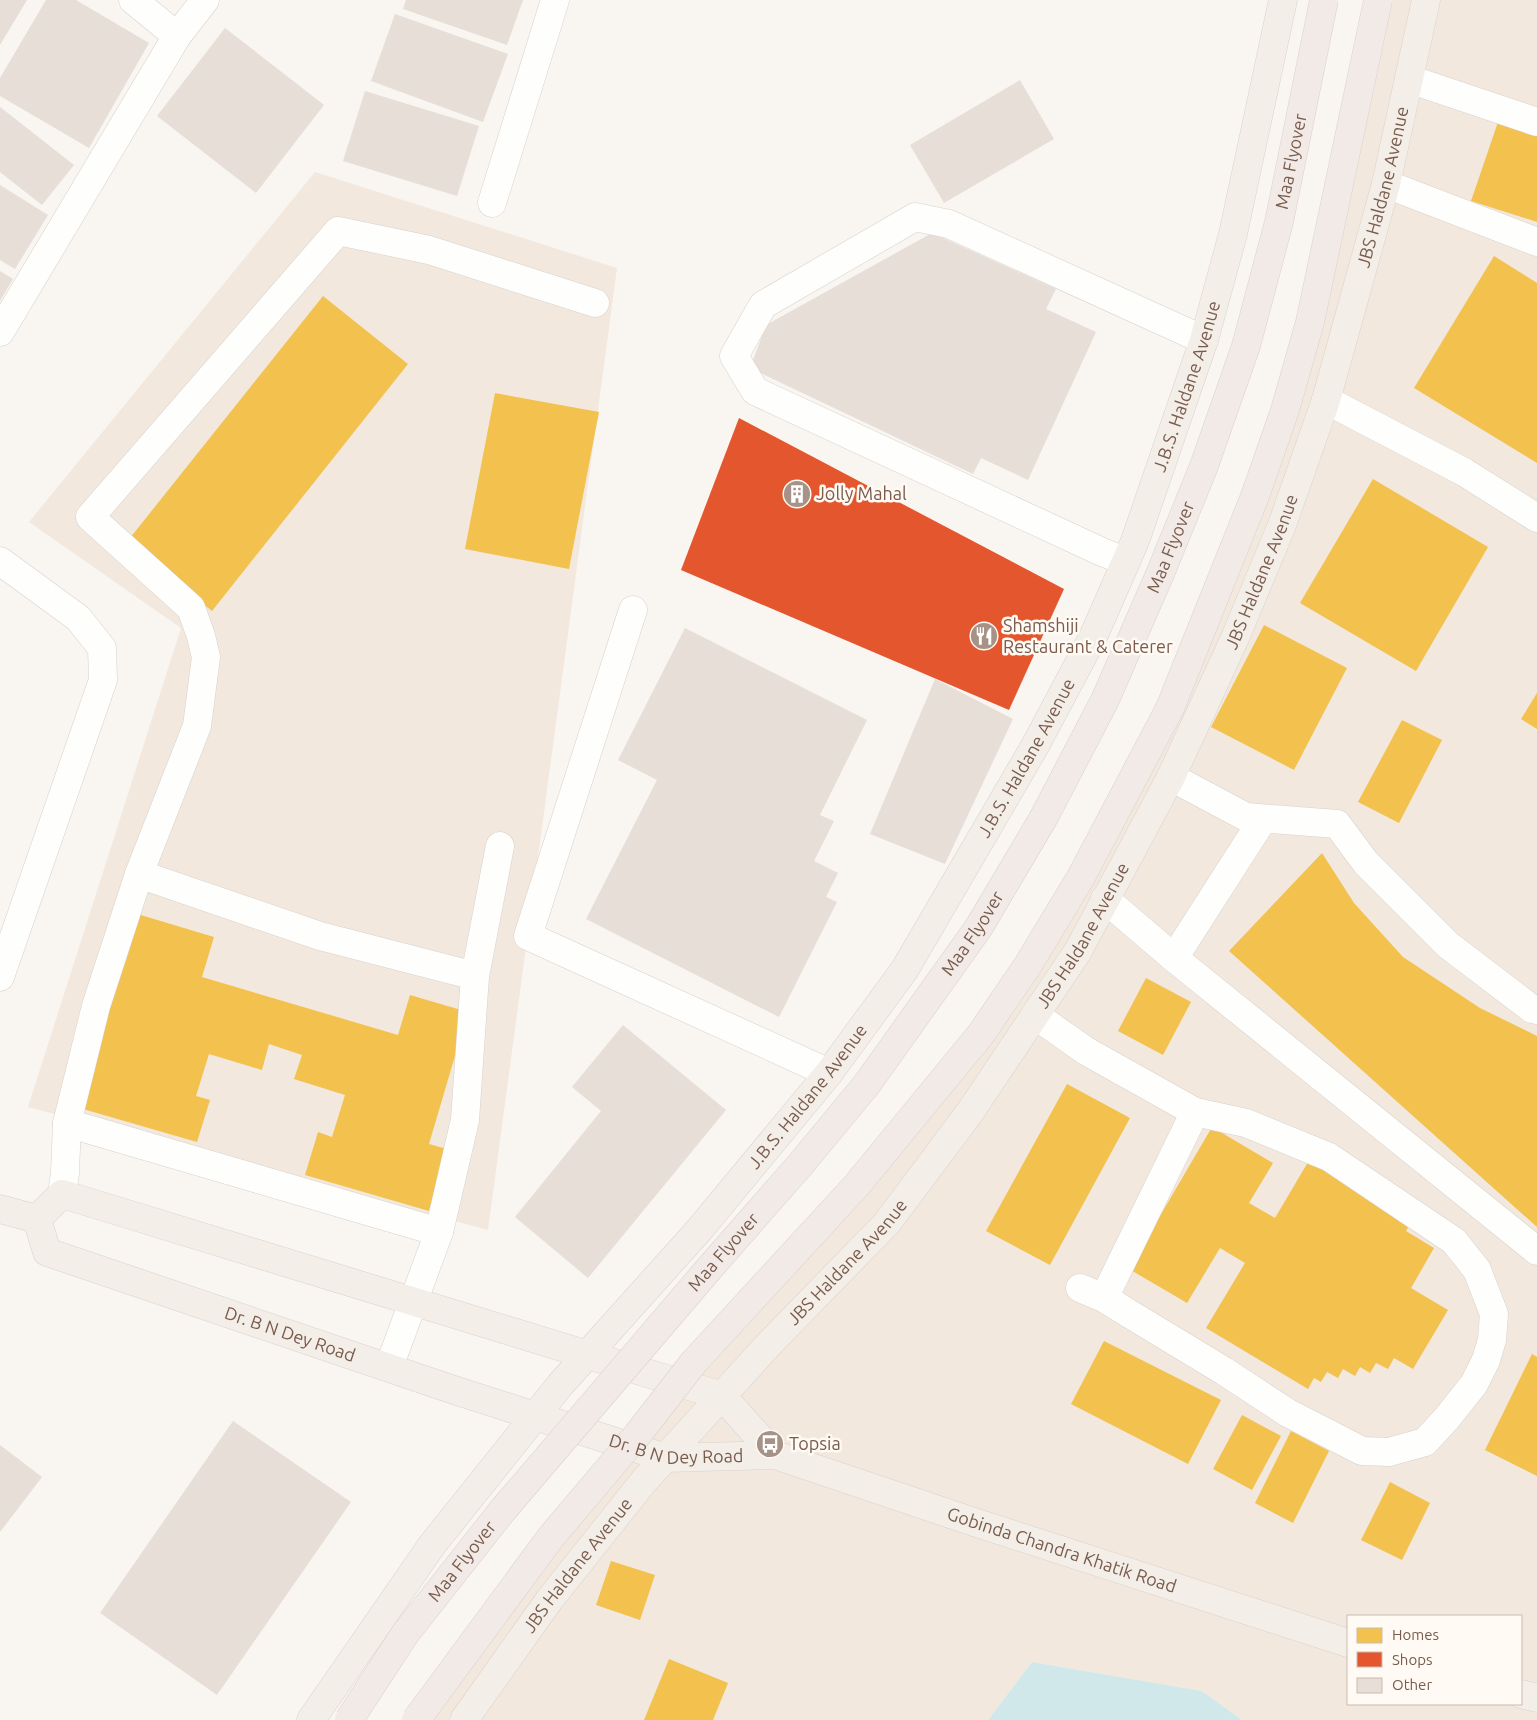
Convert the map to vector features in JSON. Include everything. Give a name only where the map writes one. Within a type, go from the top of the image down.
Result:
[{"type":"highway","name":"Maa Flyover","points":[[349,1720],[405,1634],[502,1511],[800,1165],[867,1084],[979,927],[1044,817],[1105,700],[1160,574],[1204,466],[1246,346],[1279,222],[1324,0]]},
{"type":"highway","points":[[416,1720],[551,1537],[638,1434],[694,1362],[856,1186],[981,1034],[1028,965],[1081,876],[1170,708],[1255,496],[1285,410],[1310,322],[1378,0]]},
{"type":"main road","name":"J.B.S. Haldane Avenue","points":[[587,1354],[700,1229],[829,1073],[906,969],[1035,746],[1094,636],[1135,541],[1204,340],[1233,234],[1282,0]]},
{"type":"main road","name":"JBS Haldane Avenue","points":[[464,1720],[550,1599],[644,1481],[770,1342],[887,1223],[970,1112],[1078,951],[1171,777],[1235,638],[1278,534],[1326,400],[1386,184],[1426,0]]},
{"type":"main road","points":[[0,1209],[37,1219],[62,1194],[722,1396]]},
{"type":"main road","name":"Dr. B N Dey Road","points":[[37,1219],[47,1252],[535,1416],[666,1458],[775,1455]]},
{"type":"main road","points":[[311,1720],[432,1544],[587,1354]]},
{"type":"main road","name":"Dr. B N Dey Road","points":[[722,1396],[775,1455]]},
{"type":"main road","name":"Gobinda Chandra Khatik Road","points":[[775,1455],[976,1523],[1347,1643]]},
{"type":"main road","points":[[1522,1694],[1537,1698]]},
{"type":"street","points":[[133,0],[177,36]]},
{"type":"street","points":[[0,332],[177,36],[205,0]]},
{"type":"street","points":[[492,203],[554,0]]},
{"type":"street","points":[[1409,79],[1537,122]]},
{"type":"street","points":[[1386,184],[1537,242]]},
{"type":"street","points":[[1125,561],[755,391],[734,356],[763,305],[915,217],[949,224],[1204,340]]},
{"type":"street","points":[[62,1194],[66,1173],[67,1123],[96,1006],[139,874],[197,726],[206,657],[191,608],[90,517],[338,231],[429,250],[595,303]]},
{"type":"street","points":[[1326,400],[1464,472],[1537,518]]},
{"type":"street","points":[[0,561],[78,618],[102,648],[103,680],[0,977]]},
{"type":"street","points":[[633,610],[528,936],[829,1073]]},
{"type":"street","points":[[1171,777],[1246,817],[1336,824],[1366,863],[1448,945],[1532,1009],[1537,1010]]},
{"type":"street","points":[[1174,958],[1263,819]]},
{"type":"street","points":[[389,1367],[439,1232],[465,1120],[475,976],[500,846]]},
{"type":"street","points":[[139,874],[320,936],[475,976]]},
{"type":"street","points":[[1105,899],[1174,958],[1537,1252]]},
{"type":"street","points":[[1035,1015],[1086,1051],[1195,1112],[1246,1123],[1329,1157],[1454,1241],[1477,1270],[1494,1314],[1492,1340],[1486,1360],[1474,1384],[1425,1442],[1389,1452],[1362,1451],[1288,1413],[1224,1371],[1092,1293],[1195,1112]]},
{"type":"street","points":[[67,1123],[439,1232]]},
{"type":"shaded area","points":[[1378,0],[1537,0],[1537,1720],[1242,1720],[1202,1691],[1032,1662],[988,1720],[416,1720],[897,1138],[1081,877],[1255,496]]},
{"type":"shaded area","points":[[315,172],[617,268],[488,1230],[28,1107],[181,628],[29,522]]},
{"type":"water","points":[[1032,1662],[1202,1691],[1242,1720],[988,1720]]},
{"type":"building: Homes","points":[[1499,119],[1537,132],[1537,222],[1471,201]]},
{"type":"building: Homes","points":[[1494,256],[1537,283],[1537,463],[1414,388]]},
{"type":"building: Homes","points":[[323,296],[408,364],[212,611],[126,543]]},
{"type":"building: Homes","points":[[495,393],[599,412],[569,569],[465,549]]},
{"type":"building: Homes","points":[[1373,479],[1488,547],[1416,671],[1300,603]]},
{"type":"building: Homes","points":[[1264,625],[1347,668],[1294,770],[1211,727]]},
{"type":"building: Homes","points":[[1537,693],[1537,729],[1521,719]]},
{"type":"building: Homes","points":[[1402,720],[1442,740],[1399,823],[1358,802]]},
{"type":"building: Homes","points":[[1322,853],[1354,903],[1403,957],[1480,1008],[1537,1036],[1537,1227],[1229,951]]},
{"type":"building: Homes","points":[[134,913],[214,937],[202,977],[398,1035],[410,995],[468,1012],[429,1144],[447,1149],[429,1211],[305,1175],[318,1132],[332,1137],[345,1095],[294,1079],[302,1055],[269,1044],[262,1070],[209,1054],[196,1096],[210,1100],[197,1142],[76,1107]]},
{"type":"building: Homes","points":[[1146,978],[1191,1002],[1163,1055],[1118,1031]]},
{"type":"building: Homes","points":[[1067,1084],[1130,1118],[1050,1265],[986,1231]]},
{"type":"building: Homes","points":[[1212,1127],[1273,1163],[1249,1203],[1275,1218],[1311,1157],[1414,1217],[1406,1231],[1434,1248],[1411,1288],[1448,1310],[1413,1369],[1394,1358],[1388,1369],[1376,1363],[1370,1373],[1360,1367],[1355,1376],[1343,1369],[1338,1378],[1327,1372],[1321,1382],[1314,1378],[1308,1389],[1206,1328],[1245,1263],[1220,1248],[1187,1303],[1129,1269]]},
{"type":"building: Homes","points":[[1104,1341],[1221,1400],[1188,1464],[1071,1404]]},
{"type":"building: Homes","points":[[1532,1354],[1537,1357],[1537,1476],[1485,1450]]},
{"type":"building: Homes","points":[[1242,1415],[1281,1436],[1252,1490],[1213,1469]]},
{"type":"building: Homes","points":[[1291,1431],[1329,1451],[1293,1523],[1255,1503]]},
{"type":"building: Homes","points":[[1390,1482],[1430,1503],[1402,1560],[1361,1540]]},
{"type":"building: Homes","points":[[611,1561],[655,1575],[640,1620],[596,1605]]},
{"type":"building: Homes","points":[[669,1659],[728,1683],[713,1720],[644,1720]]},
{"type":"building: Shops","name":"Jolly Mahal","points":[[739,418],[1064,589],[1009,710],[681,570]]},
{"type":"building: Other","points":[[0,0],[27,0],[0,45]]},
{"type":"building: Other","points":[[46,0],[76,0],[149,43],[89,148],[0,96],[0,78]]},
{"type":"building: Other","points":[[406,0],[523,0],[507,45],[403,9]]},
{"type":"building: Other","points":[[395,14],[508,54],[483,122],[371,81]]},
{"type":"building: Other","points":[[225,28],[324,105],[256,193],[157,116]]},
{"type":"building: Other","points":[[1020,80],[1054,139],[944,203],[910,145]]},
{"type":"building: Other","points":[[365,91],[479,126],[457,196],[343,161]]},
{"type":"building: Other","points":[[0,107],[74,165],[42,205],[0,172]]},
{"type":"building: Other","points":[[0,185],[48,215],[15,269],[0,260]]},
{"type":"building: Other","points":[[932,233],[1056,289],[1046,309],[1096,332],[1028,480],[981,458],[973,474],[750,368],[766,325]]},
{"type":"building: Other","points":[[0,271],[13,279],[0,301]]},
{"type":"building: Other","points":[[685,628],[867,720],[820,815],[834,821],[814,861],[838,873],[826,897],[837,902],[779,1017],[586,919],[657,780],[618,760]]},
{"type":"building: Other","points":[[935,679],[1013,719],[945,864],[870,834]]},
{"type":"building: Other","points":[[623,1025],[726,1110],[588,1278],[515,1217],[601,1111],[572,1087]]},
{"type":"building: Other","points":[[233,1421],[351,1502],[217,1695],[100,1613]]},
{"type":"building: Other","points":[[0,1445],[42,1477],[0,1532]]},
{"type":"place","name":"Jolly Mahal","points":[[797,494]]},
{"type":"place","name":"Shamshiji Restaurant & Caterer","points":[[984,636]]},
{"type":"place","name":"Topsia","points":[[770,1444]]}]
